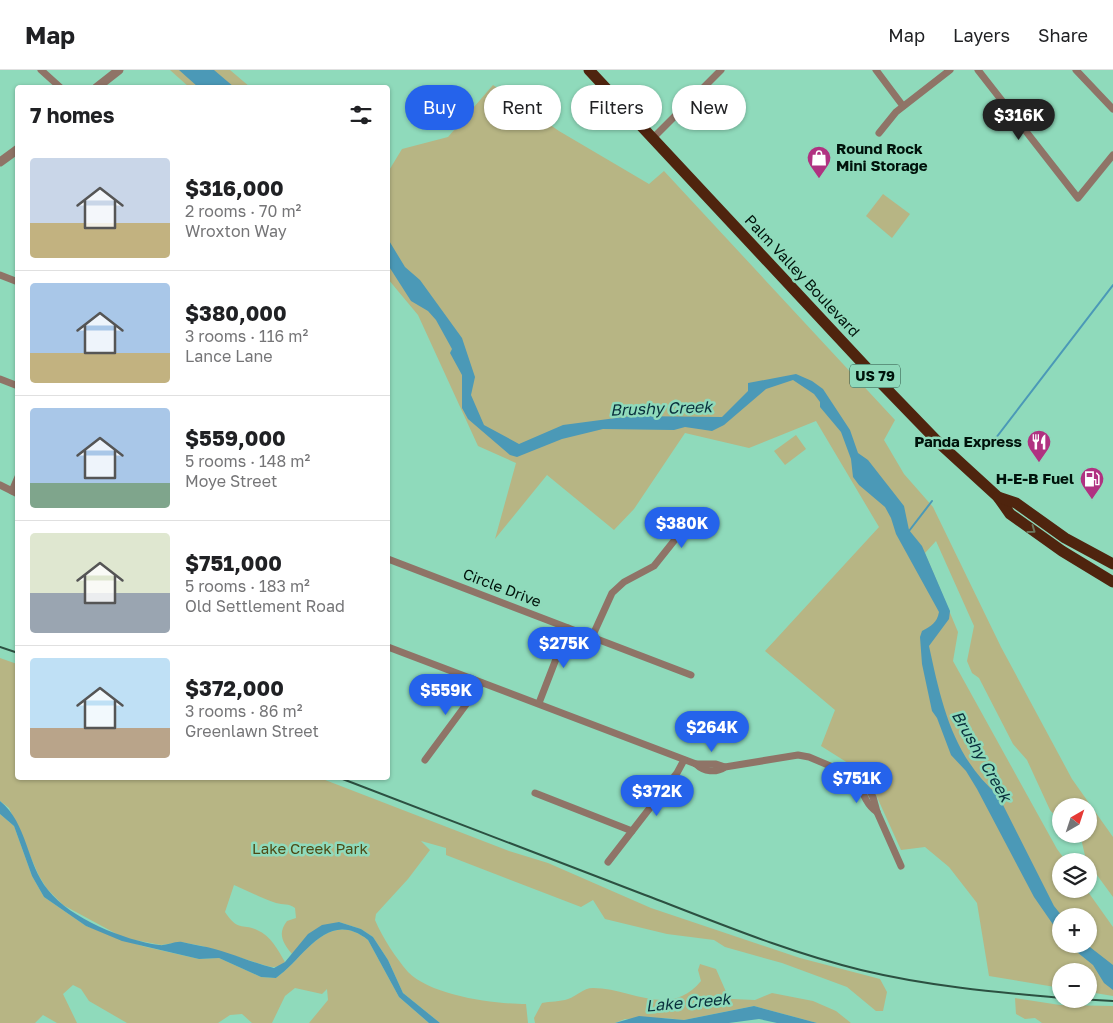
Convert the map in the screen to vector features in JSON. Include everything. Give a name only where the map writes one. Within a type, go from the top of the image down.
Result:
[{"type":"highway","name":"Palm Valley Boulevard","points":[[589,70],[939,443],[998,497],[1010,514],[1031,530],[1113,582]]},
{"type":"highway","name":"Palm Valley Boulevard","points":[[998,497],[1016,503],[1065,538],[1113,564]]},
{"type":"street","points":[[41,70],[58,85]]},
{"type":"street","points":[[101,85],[118,70]]},
{"type":"street","points":[[653,138],[722,70]]},
{"type":"street","points":[[876,70],[903,106]]},
{"type":"street","points":[[879,133],[903,106],[950,70]]},
{"type":"street","points":[[978,70],[1078,198],[1113,155]]},
{"type":"street","points":[[1076,70],[1113,108]]},
{"type":"street","points":[[1,160],[15,151]]},
{"type":"street","points":[[0,275],[15,281]]},
{"type":"street","points":[[0,379],[15,385]]},
{"type":"street","points":[[0,485],[15,492]]},
{"type":"street","points":[[592,637],[612,593],[624,582],[654,566],[693,517]]},
{"type":"street","name":"Circle Drive","points":[[390,559],[691,675]]},
{"type":"street","points":[[539,703],[568,628]]},
{"type":"street","points":[[390,648],[539,703],[696,764],[706,770],[716,771],[726,767],[804,756],[854,776],[862,784],[862,790],[867,801],[877,812],[901,866]]},
{"type":"street","points":[[425,760],[482,683]]},
{"type":"street","points":[[608,862],[677,773],[684,760]]},
{"type":"street","points":[[535,793],[632,831]]},
{"type":"green space","points":[[170,70],[230,70],[248,85],[187,85]]},
{"type":"green space","points":[[484,95],[484,130],[558,130],[649,184],[664,171],[895,420],[884,440],[904,474],[933,507],[1001,647],[1072,779],[1085,798],[1052,798],[1052,812],[1050,810],[1027,760],[1013,744],[979,678],[972,673],[967,661],[974,626],[936,541],[925,553],[958,632],[953,661],[1052,843],[1060,853],[1052,853],[1052,898],[1092,898],[1113,927],[1113,996],[1097,993],[1097,963],[1052,963],[1052,986],[989,976],[977,903],[949,867],[925,847],[901,850],[867,775],[821,746],[835,710],[765,651],[879,527],[816,421],[749,448],[685,433],[634,509],[614,530],[547,475],[495,539],[516,463],[478,446],[418,315],[390,281],[390,169],[402,149],[448,137],[454,130],[474,130],[474,107]]},
{"type":"green space","points":[[883,194],[910,214],[892,238],[866,216]]},
{"type":"green space","points":[[796,435],[806,449],[785,465],[774,451]]},
{"type":"green space","name":"Lake Creek Park","points":[[0,658],[15,663],[15,780],[325,780],[509,851],[548,863],[651,908],[800,958],[880,979],[887,992],[883,1011],[876,1011],[847,987],[782,963],[725,947],[714,940],[667,934],[605,919],[593,900],[581,907],[446,855],[446,848],[421,841],[430,850],[408,879],[376,914],[375,920],[385,940],[408,972],[419,980],[447,993],[464,997],[526,1004],[528,1023],[440,1023],[403,993],[388,960],[373,937],[361,929],[339,922],[310,933],[292,954],[282,938],[282,930],[287,921],[296,918],[295,908],[290,905],[270,901],[234,885],[225,912],[237,925],[252,928],[266,936],[274,944],[285,962],[281,965],[270,967],[202,946],[181,942],[161,945],[124,938],[63,905],[47,889],[39,876],[9,808],[0,801]]},
{"type":"green space","points":[[0,814],[14,826],[32,876],[44,897],[86,926],[142,946],[199,959],[219,958],[261,977],[276,978],[318,939],[340,930],[353,932],[368,940],[399,997],[429,1023],[309,1023],[328,1000],[327,989],[322,994],[295,988],[285,996],[272,1023],[252,1023],[242,1014],[230,1015],[218,1023],[127,1023],[89,1001],[81,989],[73,985],[63,994],[77,1023],[57,1023],[43,1015],[35,1023],[0,1023]]},
{"type":"green space","points":[[1098,816],[1113,837],[1113,897],[1097,875],[1097,853],[1084,853],[1082,843],[1098,842]]},
{"type":"green space","points":[[700,964],[716,969],[727,994],[732,999],[755,1000],[772,993],[813,1001],[836,1011],[851,1023],[817,1023],[754,1006],[684,1020],[665,1018],[625,1019],[615,1023],[535,1023],[534,1018],[542,1003],[562,1001],[589,988],[607,989],[650,999],[676,998],[689,992],[701,981],[698,970]]},
{"type":"green space","points":[[1015,998],[1052,1004],[1052,1008],[1113,1006],[1113,1023],[1042,1023],[1035,1018],[1025,1019],[1016,1014]]},
{"type":"water","points":[[179,70],[214,70],[232,85],[196,85]]},
{"type":"water","points":[[390,242],[405,267],[420,280],[462,338],[475,377],[471,395],[484,425],[519,444],[563,425],[631,416],[722,417],[748,391],[748,383],[796,374],[812,381],[823,389],[850,430],[858,453],[868,460],[904,506],[909,530],[922,546],[950,611],[949,619],[929,646],[944,707],[959,745],[969,763],[982,780],[998,795],[1056,908],[1052,908],[1052,923],[1034,897],[977,789],[966,771],[951,755],[937,718],[932,711],[922,664],[920,637],[922,631],[935,622],[939,612],[896,534],[885,507],[859,485],[853,477],[851,459],[841,432],[820,407],[820,402],[814,394],[793,380],[766,389],[724,425],[712,431],[685,427],[674,430],[603,429],[562,439],[517,457],[510,455],[468,419],[462,408],[462,375],[450,353],[452,349],[436,320],[428,311],[411,301],[390,268]]},
{"type":"water","points":[[0,801],[9,810],[22,832],[35,868],[48,890],[70,910],[84,919],[115,933],[145,942],[162,945],[182,942],[228,953],[274,968],[285,962],[308,934],[322,925],[339,922],[361,929],[373,937],[388,960],[403,993],[440,1023],[429,1023],[399,997],[368,940],[353,932],[340,930],[318,939],[276,978],[261,977],[219,958],[199,959],[122,941],[86,926],[44,897],[32,876],[14,826],[0,814]]},
{"type":"water","points":[[1078,953],[1097,953],[1113,965],[1113,990],[1104,983],[1097,972],[1097,963],[1091,963]]},
{"type":"water","points":[[754,1006],[817,1023],[777,1023],[759,1019],[729,1023],[615,1023],[639,1016],[684,1020]]},
{"type":"waterway","points":[[989,447],[1113,285]]},
{"type":"waterway","points":[[909,531],[932,501]]},
{"type":"railway","points":[[0,647],[15,652]]},
{"type":"railway","points":[[345,780],[725,926],[833,963],[886,976],[936,984],[1052,997]]},
{"type":"railway","points":[[1097,1000],[1113,1001]]},
{"type":"place","name":"Round Rock Mini Storage","points":[[819,179]]},
{"type":"place","name":"Panda Express","points":[[1039,463]]},
{"type":"place","name":"H-E-B Fuel","points":[[1092,500]]},
{"type":"water label","name":"Brushy Creek","points":[[661,408]]},
{"type":"water label","name":"Brushy Creek","points":[[982,756]]},
{"type":"water label","name":"Lake Creek","points":[[688,1002]]}]
